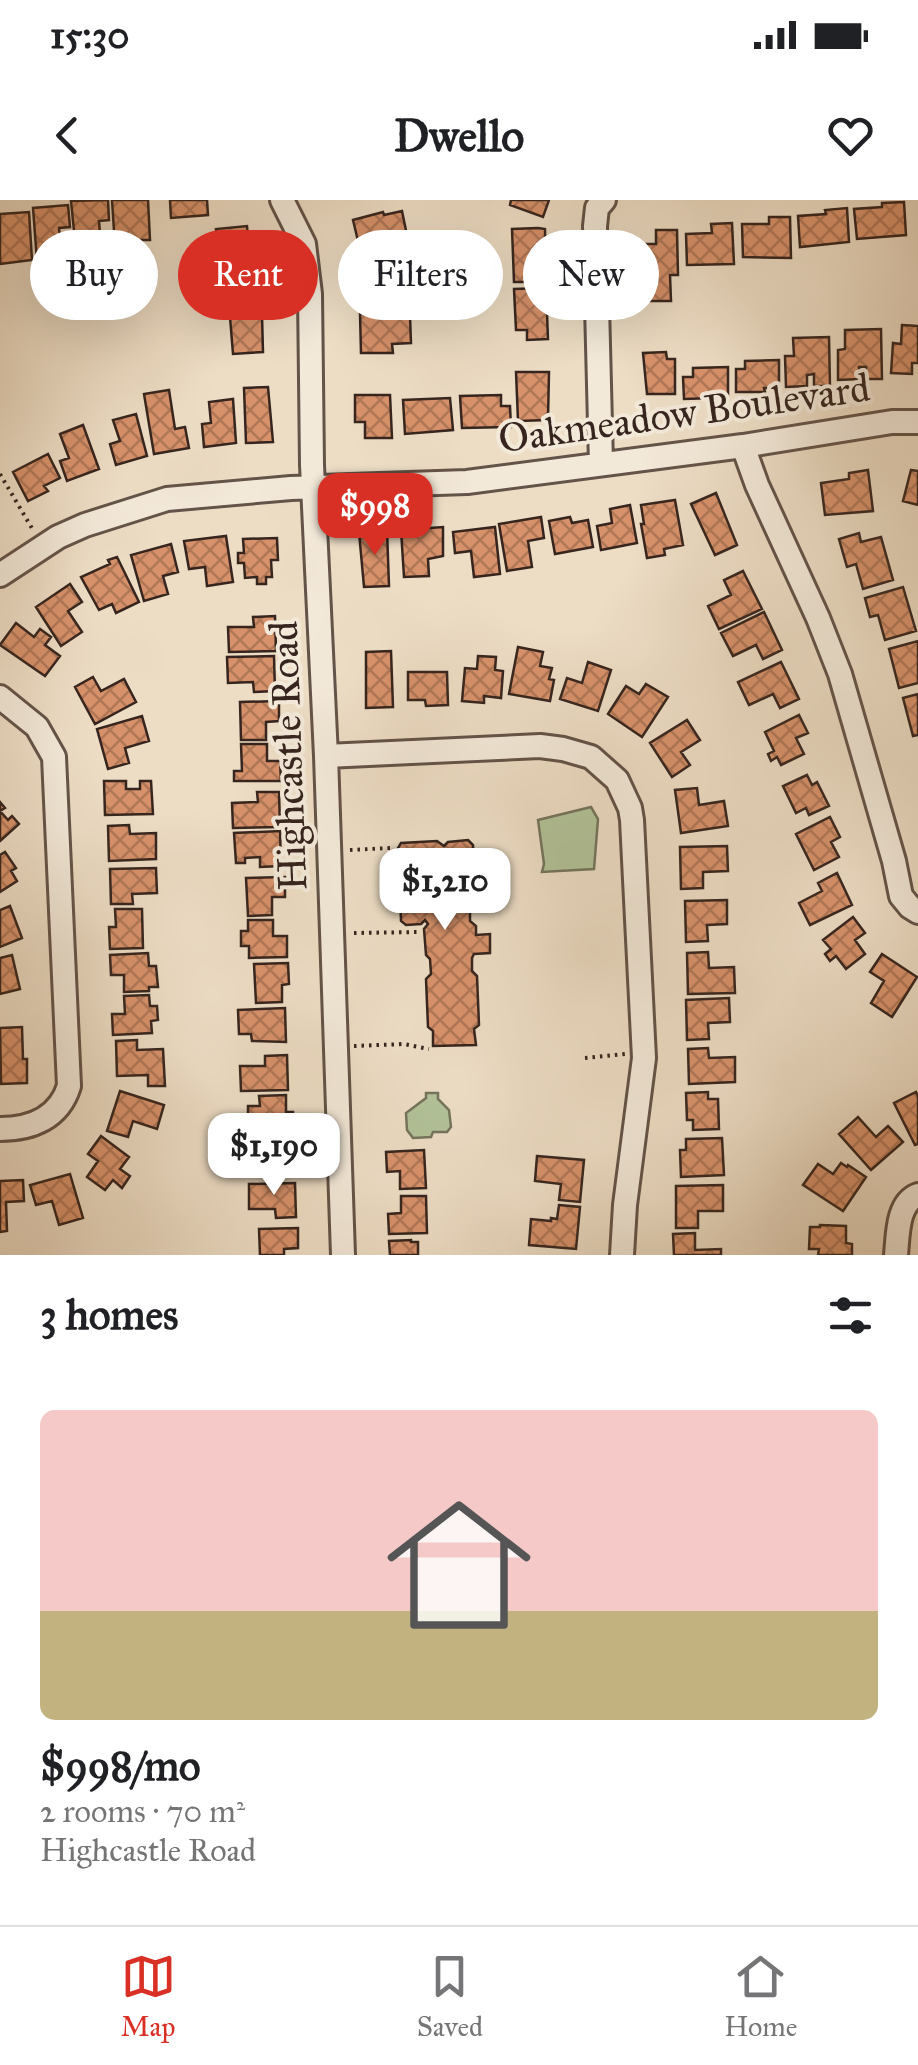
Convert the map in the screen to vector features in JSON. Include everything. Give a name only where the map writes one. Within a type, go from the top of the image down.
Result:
[{"type":"street","name":"Highcastle Road","points":[[282,200],[298,228],[307,258],[310,294],[343,1255]]},
{"type":"street","points":[[601,464],[595,226],[597,208],[604,200]]},
{"type":"street","name":"Oakmeadow Boulevard","points":[[0,575],[42,546],[85,525],[167,498],[314,487],[466,482],[892,422],[918,422]]},
{"type":"street","points":[[742,446],[840,674],[902,896],[918,912]]},
{"type":"street","points":[[0,697],[37,728],[54,757],[69,1086],[65,1100],[47,1118],[27,1127],[0,1129]]},
{"type":"street","points":[[326,756],[540,746],[590,757],[617,780],[632,820],[644,1053],[622,1255]]},
{"type":"street","points":[[896,1255],[903,1208],[909,1198],[918,1194]]},
{"type":"path","points":[[0,474],[42,546]]},
{"type":"path","points":[[329,851],[390,848]]},
{"type":"path","points":[[332,934],[419,932]]},
{"type":"path","points":[[336,1046],[404,1044],[428,1049]]},
{"type":"path","points":[[584,1058],[644,1053]]},
{"type":"green space","points":[[591,807],[598,819],[594,869],[542,872],[538,820]]},
{"type":"green space","points":[[426,1093],[438,1093],[438,1099],[449,1110],[451,1127],[447,1132],[433,1132],[431,1137],[413,1138],[407,1130],[406,1113],[426,1098]]},
{"type":"building","points":[[108,200],[109,220],[99,221],[100,230],[74,230],[71,201]]},
{"type":"building","points":[[112,200],[148,200],[150,230],[114,230]]},
{"type":"building","points":[[170,200],[207,200],[208,215],[171,218]]},
{"type":"building","points":[[511,200],[549,200],[543,217],[510,205]]},
{"type":"building","points":[[904,202],[906,235],[857,239],[854,209]]},
{"type":"building","points":[[68,205],[70,227],[35,230],[33,208]]},
{"type":"building","points":[[847,208],[849,242],[800,247],[798,216]]},
{"type":"building","points":[[402,211],[406,230],[355,230],[353,220],[383,212],[384,215]]},
{"type":"building","points":[[29,212],[30,260],[0,264],[0,214]]},
{"type":"building","points":[[769,217],[790,217],[791,258],[743,257],[742,224],[769,224]]},
{"type":"building","points":[[732,223],[734,264],[687,265],[686,234],[712,233],[711,224]]},
{"type":"building","points":[[247,226],[247,230],[216,230]]},
{"type":"building","points":[[512,229],[545,229],[523,230],[523,282],[514,282]]},
{"type":"building","points":[[659,230],[677,230],[678,275],[670,275],[671,301],[659,301]]},
{"type":"building","points":[[514,289],[523,289],[523,320],[547,320],[548,339],[527,340],[527,330],[516,330]]},
{"type":"building","points":[[230,320],[262,320],[263,352],[233,354]]},
{"type":"building","points":[[360,320],[410,320],[411,343],[392,344],[393,353],[361,353]]},
{"type":"building","points":[[902,325],[918,326],[918,363],[912,363],[912,374],[891,373],[893,343],[901,344]]},
{"type":"building","points":[[881,329],[882,379],[866,379],[866,367],[859,367],[859,379],[838,380],[838,350],[845,349],[845,330]]},
{"type":"building","points":[[829,337],[830,386],[814,386],[814,374],[807,375],[807,386],[786,387],[785,356],[794,356],[793,338]]},
{"type":"building","points":[[666,352],[667,359],[675,359],[675,394],[647,394],[643,353]]},
{"type":"building","points":[[779,360],[779,388],[736,392],[736,369],[745,369],[745,361]]},
{"type":"building","points":[[728,367],[728,395],[684,399],[683,377],[693,377],[693,368]]},
{"type":"building","points":[[516,372],[549,372],[548,420],[518,421]]},
{"type":"building","points":[[268,387],[273,442],[246,443],[244,388]]},
{"type":"building","points":[[169,390],[175,429],[185,427],[189,448],[154,454],[144,394]]},
{"type":"building","points":[[355,395],[390,395],[392,438],[365,438],[365,422],[355,422]]},
{"type":"building","points":[[501,395],[501,406],[510,406],[511,427],[462,428],[460,396]]},
{"type":"building","points":[[450,398],[453,430],[405,434],[403,400]]},
{"type":"building","points":[[233,399],[236,443],[204,447],[202,424],[211,423],[209,402]]},
{"type":"building","points":[[136,414],[147,456],[116,465],[110,444],[120,441],[113,420]]},
{"type":"building","points":[[83,425],[99,469],[67,481],[60,461],[69,458],[60,434]]},
{"type":"building","points":[[48,454],[60,478],[44,486],[48,491],[28,501],[13,472]]},
{"type":"building","points":[[868,470],[873,511],[825,515],[821,483],[849,479],[849,473]]},
{"type":"building","points":[[911,470],[918,471],[918,505],[903,501]]},
{"type":"building","points":[[716,493],[737,545],[715,555],[691,504]]},
{"type":"building","points":[[675,500],[683,545],[664,549],[665,555],[647,558],[641,505]]},
{"type":"building","points":[[630,505],[637,543],[601,550],[597,526],[612,523],[610,509]]},
{"type":"building","points":[[541,517],[544,538],[528,541],[532,567],[507,571],[499,524]]},
{"type":"building","points":[[570,517],[572,523],[588,520],[593,547],[555,554],[549,521]]},
{"type":"building","points":[[443,527],[443,556],[428,559],[429,576],[404,577],[401,530]]},
{"type":"building","points":[[495,527],[500,574],[474,577],[471,551],[455,553],[453,532]]},
{"type":"building","points":[[387,530],[389,586],[364,587],[359,532]]},
{"type":"building","points":[[859,533],[861,542],[881,537],[893,580],[863,589],[856,564],[847,567],[839,539]]},
{"type":"building","points":[[226,536],[233,582],[207,586],[205,567],[189,569],[184,541]]},
{"type":"building","points":[[277,538],[278,560],[271,560],[272,577],[266,577],[266,584],[257,584],[257,577],[245,578],[244,563],[238,563],[238,553],[244,553],[243,539]]},
{"type":"building","points":[[171,544],[178,572],[163,576],[168,594],[144,601],[131,555]]},
{"type":"building","points":[[117,557],[139,602],[116,613],[112,604],[99,610],[81,577]]},
{"type":"building","points":[[743,571],[762,609],[719,629],[708,606],[731,595],[724,580]]},
{"type":"building","points":[[70,584],[82,602],[68,611],[82,632],[61,646],[36,607]]},
{"type":"building","points":[[903,587],[916,631],[885,640],[878,615],[870,617],[865,598]]},
{"type":"building","points":[[764,612],[782,650],[763,659],[756,645],[733,656],[721,633]]},
{"type":"building","points":[[275,616],[276,651],[229,652],[228,627],[254,627],[253,617]]},
{"type":"building","points":[[16,623],[34,637],[40,629],[51,637],[45,645],[60,656],[45,676],[0,645]]},
{"type":"building","points":[[918,641],[918,683],[899,688],[889,649]]},
{"type":"building","points":[[518,647],[543,652],[540,666],[552,668],[549,679],[554,680],[550,701],[509,694]]},
{"type":"building","points":[[391,651],[393,707],[366,708],[366,652]]},
{"type":"building","points":[[274,656],[275,691],[254,692],[253,682],[228,683],[227,657]]},
{"type":"building","points":[[478,656],[496,657],[495,670],[503,671],[501,698],[484,696],[484,703],[462,701],[465,668],[477,669]]},
{"type":"building","points":[[588,662],[611,670],[598,711],[560,699],[567,678],[582,683]]},
{"type":"building","points":[[781,662],[799,699],[780,708],[773,694],[749,705],[738,682]]},
{"type":"building","points":[[408,672],[447,672],[448,705],[426,706],[425,700],[408,700]]},
{"type":"building","points":[[93,677],[101,691],[124,679],[136,702],[95,724],[75,687]]},
{"type":"building","points":[[646,684],[668,697],[642,737],[608,714],[626,686],[639,694]]},
{"type":"building","points":[[918,694],[918,735],[913,736],[903,698]]},
{"type":"building","points":[[279,701],[279,721],[266,722],[266,740],[241,740],[240,702]]},
{"type":"building","points":[[799,715],[808,733],[796,738],[804,754],[781,765],[777,757],[771,761],[768,754],[774,751],[765,732]]},
{"type":"building","points":[[142,716],[149,741],[125,748],[129,763],[108,769],[97,729]]},
{"type":"building","points":[[687,720],[700,740],[681,752],[690,765],[672,777],[650,743]]},
{"type":"building","points":[[241,744],[267,744],[267,761],[280,761],[281,781],[234,781],[234,771],[242,771]]},
{"type":"building","points":[[807,775],[812,785],[817,782],[829,806],[809,815],[806,808],[796,813],[783,786]]},
{"type":"building","points":[[104,781],[126,781],[126,789],[140,789],[140,781],[151,781],[153,814],[105,815]]},
{"type":"building","points":[[697,788],[699,805],[724,801],[728,826],[681,833],[675,790]]},
{"type":"building","points":[[257,792],[279,792],[280,827],[233,828],[232,803],[258,802]]},
{"type":"building","points":[[0,811],[19,824],[0,841]]},
{"type":"building","points":[[830,817],[840,837],[831,842],[839,857],[814,870],[796,834]]},
{"type":"building","points":[[129,825],[130,834],[156,833],[156,859],[109,861],[108,826]]},
{"type":"building","points":[[280,831],[281,866],[260,867],[260,857],[236,863],[234,833]]},
{"type":"building","points":[[468,840],[473,845],[475,889],[470,894],[470,921],[476,926],[476,935],[490,934],[490,953],[474,954],[472,958],[472,971],[477,976],[476,1045],[433,1046],[426,979],[431,974],[424,929],[428,924],[425,920],[406,925],[401,921],[400,894],[406,889],[399,885],[398,848],[401,843],[437,841],[444,846]]},
{"type":"building","points":[[727,846],[728,871],[703,872],[703,888],[681,889],[680,847]]},
{"type":"building","points":[[5,852],[16,868],[11,871],[17,881],[0,892],[0,855]]},
{"type":"building","points":[[156,868],[157,893],[132,894],[133,904],[111,904],[110,869]]},
{"type":"building","points":[[837,873],[852,905],[810,925],[799,903],[822,891],[818,883]]},
{"type":"building","points":[[285,877],[285,897],[272,897],[272,915],[248,916],[246,878]]},
{"type":"building","points":[[727,900],[727,924],[707,925],[708,941],[686,942],[685,901]]},
{"type":"building","points":[[10,906],[22,938],[0,947],[0,910]]},
{"type":"building","points":[[115,909],[142,909],[143,948],[110,949],[109,927],[116,927]]},
{"type":"building","points":[[853,917],[865,933],[855,940],[865,954],[846,969],[836,956],[830,961],[825,954],[831,949],[823,940]]},
{"type":"building","points":[[248,920],[273,920],[273,936],[287,936],[287,957],[249,958],[249,946],[241,946],[241,931],[248,931]]},
{"type":"building","points":[[708,952],[709,968],[734,967],[735,993],[688,994],[687,953]]},
{"type":"building","points":[[148,953],[149,966],[156,966],[158,987],[124,992],[124,975],[111,975],[110,955]]},
{"type":"building","points":[[882,954],[917,977],[892,1017],[871,1003],[884,981],[870,972]]},
{"type":"building","points":[[12,955],[20,989],[0,994],[0,958]]},
{"type":"building","points":[[288,963],[289,984],[282,985],[282,1002],[256,1003],[254,964]]},
{"type":"building","points":[[149,995],[150,1006],[157,1006],[158,1020],[151,1021],[152,1033],[113,1035],[112,1014],[125,1014],[124,996]]},
{"type":"building","points":[[729,998],[730,1022],[708,1023],[709,1039],[687,1040],[686,1000]]},
{"type":"building","points":[[285,1008],[286,1042],[252,1041],[251,1034],[239,1034],[238,1010]]},
{"type":"building","points":[[22,1027],[27,1083],[1,1084],[0,1028]]},
{"type":"building","points":[[137,1040],[137,1050],[163,1049],[165,1086],[148,1086],[148,1075],[117,1076],[116,1041]]},
{"type":"building","points":[[708,1048],[709,1058],[735,1057],[735,1082],[689,1084],[688,1049]]},
{"type":"building","points":[[287,1055],[288,1090],[241,1091],[240,1066],[265,1066],[265,1056]]},
{"type":"building","points":[[120,1091],[164,1105],[157,1129],[133,1121],[128,1137],[107,1131]]},
{"type":"building","points":[[708,1092],[708,1099],[718,1099],[719,1129],[693,1130],[693,1120],[687,1120],[686,1093]]},
{"type":"building","points":[[916,1092],[918,1144],[915,1145],[894,1103]]},
{"type":"building","points":[[286,1095],[286,1112],[293,1112],[294,1134],[261,1135],[260,1124],[248,1124],[248,1106],[260,1106],[259,1096]]},
{"type":"building","points":[[858,1117],[876,1137],[888,1126],[903,1142],[871,1170],[839,1134]]},
{"type":"building","points":[[101,1136],[129,1157],[120,1169],[130,1176],[122,1188],[113,1180],[105,1190],[87,1177],[98,1161],[88,1154]]},
{"type":"building","points":[[722,1138],[724,1175],[681,1177],[680,1150],[686,1150],[686,1139]]},
{"type":"building","points":[[294,1142],[295,1176],[274,1177],[274,1167],[247,1168],[246,1144]]},
{"type":"building","points":[[424,1150],[426,1188],[400,1189],[400,1171],[387,1172],[386,1152]]},
{"type":"building","points":[[537,1156],[584,1160],[580,1202],[559,1200],[561,1184],[535,1181]]},
{"type":"building","points":[[841,1163],[866,1177],[843,1211],[803,1185],[818,1164],[833,1174]]},
{"type":"building","points":[[70,1174],[83,1218],[59,1225],[52,1201],[36,1205],[30,1185]]},
{"type":"building","points":[[23,1180],[24,1201],[6,1202],[7,1231],[0,1232],[0,1181]]},
{"type":"building","points":[[295,1183],[296,1217],[276,1218],[275,1209],[249,1209],[249,1184]]},
{"type":"building","points":[[723,1185],[723,1211],[698,1211],[698,1228],[676,1228],[676,1186]]},
{"type":"building","points":[[401,1196],[426,1196],[427,1233],[389,1234],[388,1214],[401,1213]]},
{"type":"building","points":[[559,1205],[580,1207],[576,1249],[529,1245],[531,1219],[557,1219]]},
{"type":"building","points":[[846,1226],[846,1243],[852,1244],[852,1255],[818,1255],[819,1249],[809,1249],[810,1227]]},
{"type":"building","points":[[298,1228],[298,1248],[284,1249],[284,1255],[260,1255],[259,1229]]},
{"type":"building","points":[[695,1233],[695,1250],[721,1249],[721,1255],[674,1255],[673,1234]]},
{"type":"building","points":[[389,1241],[418,1242],[418,1255],[390,1255]]}]
